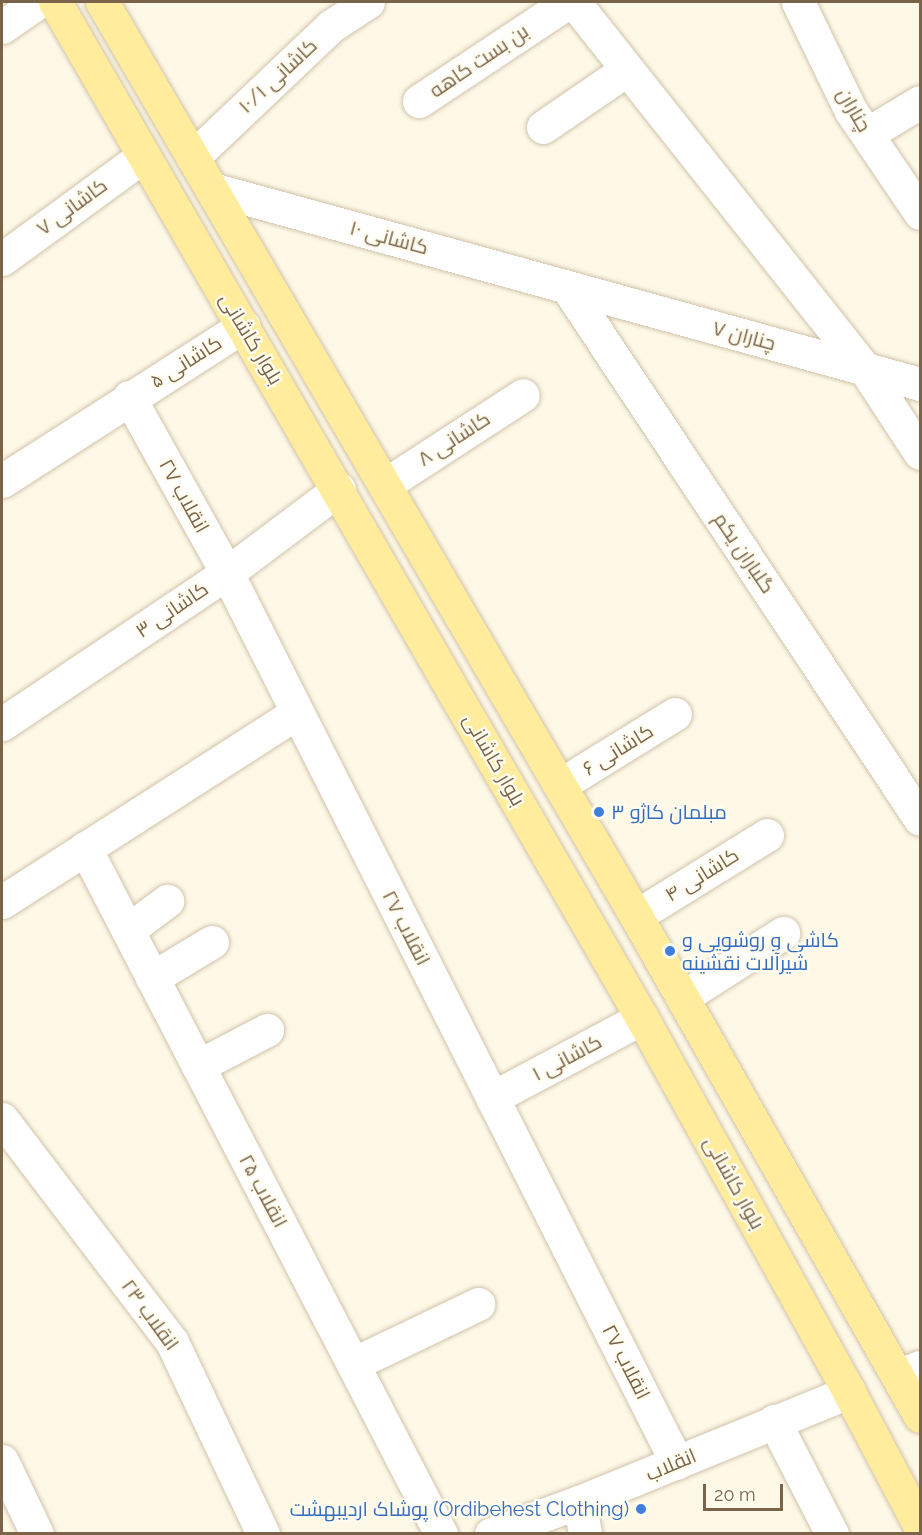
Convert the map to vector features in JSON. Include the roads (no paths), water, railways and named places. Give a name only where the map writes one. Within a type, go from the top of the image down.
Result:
[{"type":"main road","name":"بلوار کاشانی","points":[[55,2],[339,489],[642,1018],[921,1526]]},
{"type":"main road","points":[[102,2],[386,484],[683,997],[910,1371],[921,1416]]},
{"type":"main road","points":[[849,1392],[910,1371]]},
{"type":"street","points":[[2,27],[38,2]]},
{"type":"street","name":"۱۰/۱ کاشانی","points":[[193,157],[331,26],[368,2]]},
{"type":"street","name":"بن بست کاهه","points":[[419,101],[568,2]]},
{"type":"street","points":[[574,2],[865,369],[921,453]]},
{"type":"street","name":"چناران","points":[[805,4],[851,111],[921,213]]},
{"type":"street","points":[[543,127],[626,70]]},
{"type":"street","points":[[867,134],[921,102]]},
{"type":"street","name":"۷ کاشانی","points":[[2,259],[143,156]]},
{"type":"street","name":"۱۰ کاشانی","points":[[212,189],[567,287]]},
{"type":"street","name":"چناران ۷","points":[[567,287],[921,384]]},
{"type":"street","name":"گلباران یکم","points":[[567,287],[921,819]]},
{"type":"street","name":"۵ کاشانی","points":[[2,481],[129,397],[243,326]]},
{"type":"street","name":"۸ کاشانی","points":[[386,484],[523,395]]},
{"type":"street","name":"انقلاب ۲۷","points":[[129,397],[227,573],[677,1463]]},
{"type":"street","name":"۳ کاشانی","points":[[2,724],[227,573],[339,489]]},
{"type":"street","points":[[2,902],[296,713]]},
{"type":"street","name":"۶ کاشانی","points":[[560,785],[675,714]]},
{"type":"street","name":"۴ کاشانی","points":[[636,916],[767,835]]},
{"type":"street","name":"انقلاب ۲۵","points":[[85,848],[441,1533]]},
{"type":"street","points":[[128,930],[167,901]]},
{"type":"street","points":[[683,997],[783,933]]},
{"type":"street","points":[[152,978],[212,942]]},
{"type":"street","name":"۱ کاشانی","points":[[492,1098],[642,1018]]},
{"type":"street","points":[[198,1066],[267,1030]]},
{"type":"street","name":"انقلاب ۲۳","points":[[2,1119],[172,1342],[262,1533]]},
{"type":"street","points":[[353,1364],[478,1304]]},
{"type":"street","name":"انقلاب","points":[[491,1533],[582,1518],[677,1463],[774,1421],[849,1392]]},
{"type":"street","points":[[774,1421],[832,1533]]},
{"type":"street","points":[[2,1461],[36,1533]]},
{"type":"place","name":"مبلمان کاژو ۳","points":[[599,812]]},
{"type":"place","name":"کاشی و روشویی و شیرآلات نقشینه","points":[[670,951]]},
{"type":"place","name":"پوشاک اردیبهشت (Ordibehest Clothing)","points":[[641,1509]]}]
